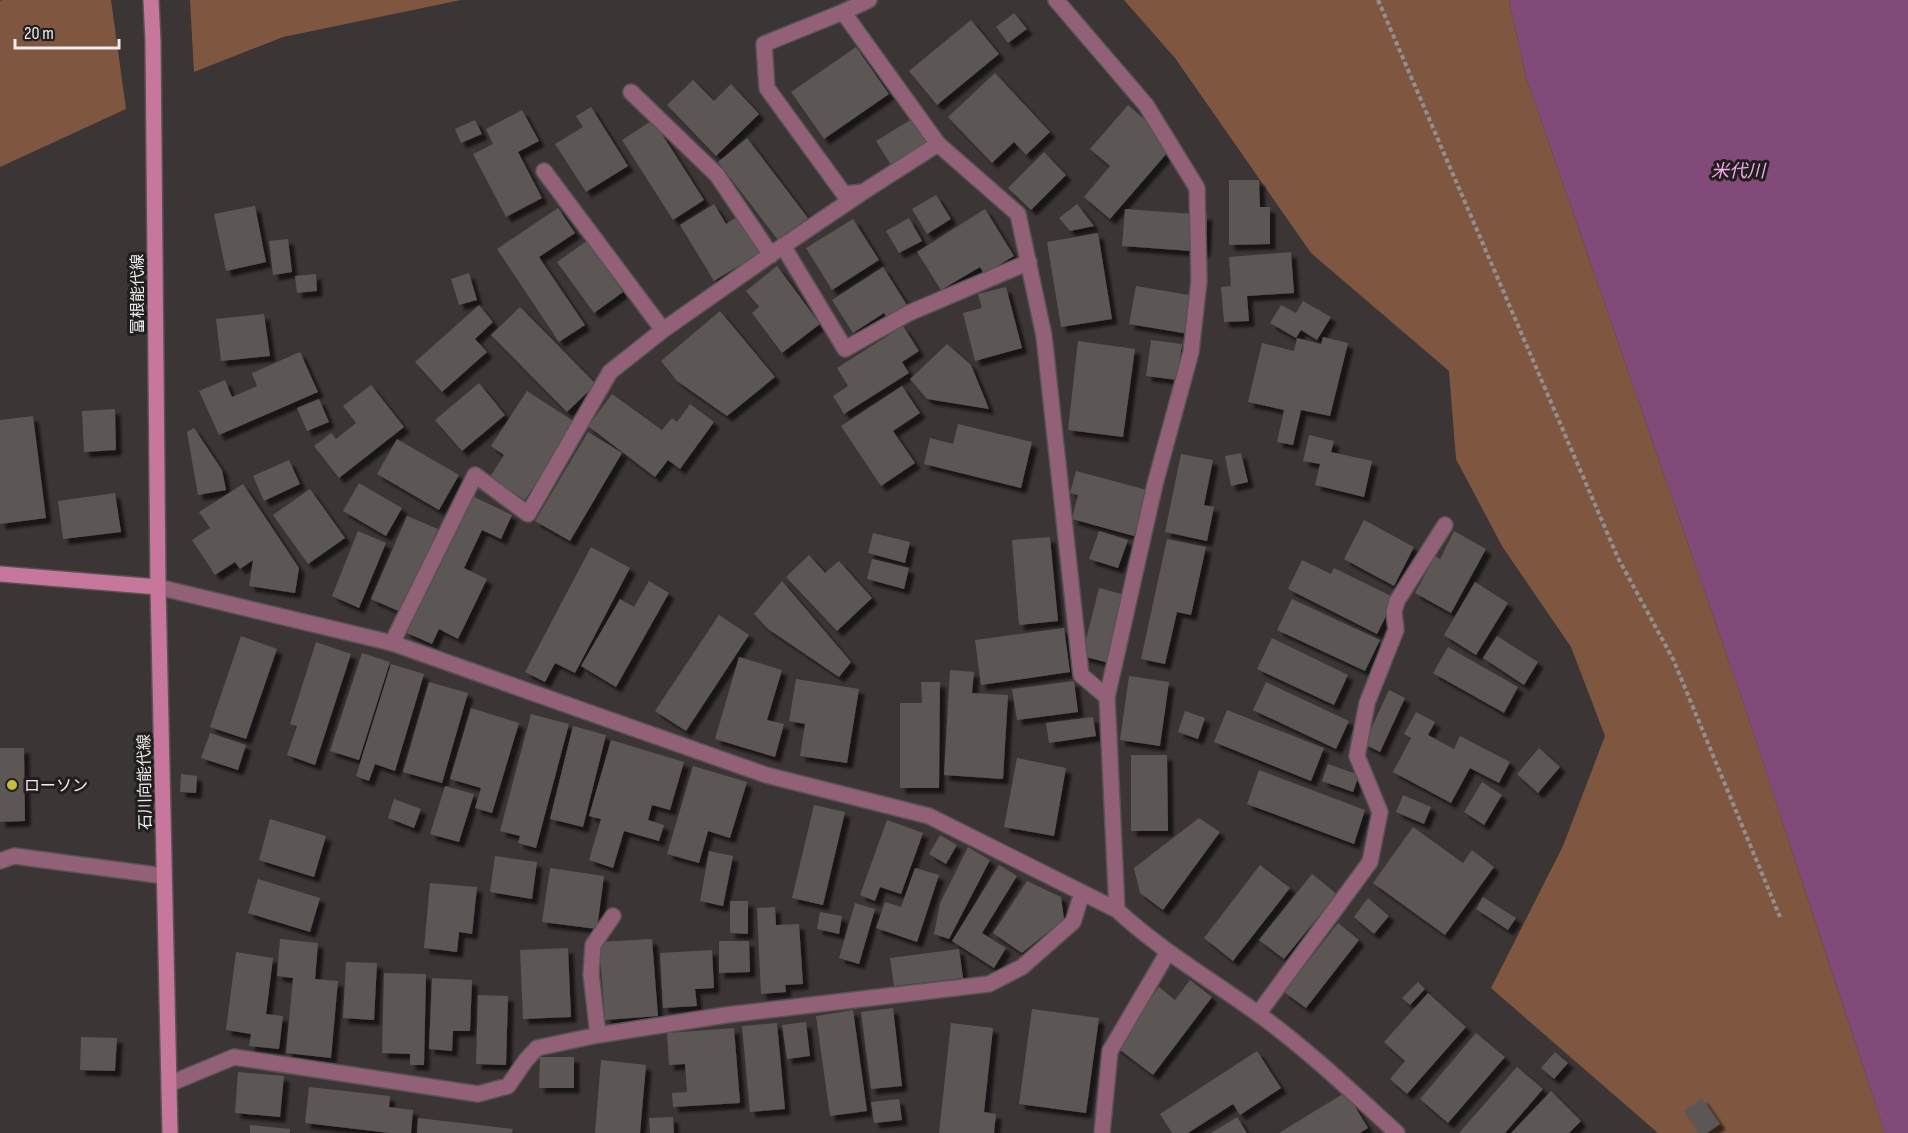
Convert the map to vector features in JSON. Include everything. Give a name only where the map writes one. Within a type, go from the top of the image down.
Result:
[{"type":"main road","name":"富根能代線","points":[[151,0],[158,587]]},
{"type":"main road","points":[[0,574],[158,587]]},
{"type":"main road","name":"石川向能代線","points":[[158,587],[170,1133]]},
{"type":"street","points":[[863,192],[844,194],[767,88],[764,44],[869,0]]},
{"type":"street","points":[[1056,0],[1146,105],[1197,188],[1199,281],[1191,352],[1155,484],[1107,697],[1117,910]]},
{"type":"street","points":[[843,12],[938,144],[1018,214],[1044,336],[1081,675],[1107,697]]},
{"type":"street","points":[[631,92],[717,175],[777,250],[845,349],[909,313],[1029,262]]},
{"type":"street","points":[[392,643],[475,475],[528,514],[610,372],[663,330],[777,250],[938,144]]},
{"type":"street","points":[[544,171],[663,330]]},
{"type":"street","points":[[1258,1014],[1370,861],[1380,812],[1357,756],[1368,703],[1396,630],[1394,612],[1397,601],[1445,525]]},
{"type":"street","points":[[158,587],[392,643],[460,669],[766,775],[929,816],[1117,910],[1168,952],[1258,1014],[1319,1063],[1397,1133]]},
{"type":"street","points":[[0,861],[14,856],[164,876]]},
{"type":"street","points":[[169,1084],[234,1057],[478,1094],[508,1086],[537,1048],[598,1035],[726,1015],[989,984],[1022,967],[1073,922],[1082,892]]},
{"type":"street","points":[[598,1035],[591,974],[593,945],[613,916]]},
{"type":"street","points":[[1102,1133],[1110,1052],[1168,952]]},
{"type":"path","points":[[1378,0],[1618,558],[1673,659],[1780,917]]},
{"type":"shaded area","points":[[111,0],[126,109],[0,167],[0,1]]},
{"type":"shaded area","points":[[190,0],[461,0],[283,37],[194,72]]},
{"type":"shaded area","points":[[1124,0],[1509,0],[1526,77],[1742,699],[1885,1133],[1658,1133],[1491,988],[1563,846],[1605,736],[1571,647],[1502,546],[1456,459],[1449,371],[1311,253],[1175,58]]},
{"type":"water","name":"米代川","points":[[1509,0],[1908,0],[1908,1133],[1885,1133],[1742,699],[1526,77]]},
{"type":"building","points":[[1014,13],[1027,29],[1008,43],[996,27]]},
{"type":"building","points":[[971,20],[999,54],[937,105],[909,71]]},
{"type":"building","points":[[856,47],[889,94],[824,139],[791,92]]},
{"type":"building","points":[[995,73],[1050,132],[1026,155],[1014,142],[992,163],[948,117]]},
{"type":"building","points":[[693,80],[714,101],[731,84],[759,114],[716,156],[667,105]]},
{"type":"building","points":[[1128,105],[1174,145],[1110,219],[1084,197],[1110,166],[1090,149]]},
{"type":"building","points":[[591,107],[628,166],[586,192],[555,144],[583,127],[576,116]]},
{"type":"building","points":[[522,110],[539,141],[518,152],[542,198],[506,217],[473,154],[493,144],[486,129]]},
{"type":"building","points":[[912,119],[927,142],[891,165],[876,141]]},
{"type":"building","points":[[475,120],[482,134],[461,143],[455,129]]},
{"type":"building","points":[[653,120],[704,200],[673,220],[622,140]]},
{"type":"building","points":[[747,138],[808,218],[778,240],[718,162]]},
{"type":"building","points":[[1044,152],[1066,175],[1031,210],[1008,188]]},
{"type":"building","points":[[1229,180],[1259,180],[1260,207],[1270,207],[1270,244],[1229,245]]},
{"type":"building","points":[[936,195],[951,219],[927,234],[912,209]]},
{"type":"building","points":[[714,204],[726,224],[737,217],[760,253],[714,281],[680,225]]},
{"type":"building","points":[[1077,204],[1094,226],[1070,231],[1059,218]]},
{"type":"building","points":[[255,206],[266,262],[226,271],[214,214]]},
{"type":"building","points":[[558,208],[575,233],[539,257],[585,325],[559,342],[497,249]]},
{"type":"building","points":[[985,209],[1014,256],[984,274],[980,267],[941,290],[917,252]]},
{"type":"building","points":[[1125,209],[1207,215],[1205,252],[1122,246]]},
{"type":"building","points":[[909,218],[922,241],[899,253],[886,231]]},
{"type":"building","points":[[853,219],[879,260],[832,290],[806,248]]},
{"type":"building","points":[[1098,233],[1112,319],[1061,327],[1047,242]]},
{"type":"building","points":[[288,239],[292,272],[273,275],[269,241]]},
{"type":"building","points":[[587,241],[623,292],[594,313],[557,262]]},
{"type":"building","points":[[1291,252],[1294,293],[1247,296],[1249,321],[1224,322],[1221,287],[1231,286],[1229,257]]},
{"type":"building","points":[[777,266],[820,324],[782,353],[752,313],[759,307],[746,291]]},
{"type":"building","points":[[883,267],[907,305],[887,318],[884,313],[853,333],[832,300]]},
{"type":"building","points":[[469,273],[477,300],[459,305],[451,279]]},
{"type":"building","points":[[316,274],[317,291],[297,293],[295,276]]},
{"type":"building","points":[[1136,286],[1195,296],[1189,334],[1129,324]]},
{"type":"building","points":[[1006,287],[1022,348],[975,361],[963,313],[982,308],[978,294]]},
{"type":"building","points":[[1303,301],[1331,317],[1317,340],[1301,330],[1296,338],[1270,323],[1281,305],[1296,313]]},
{"type":"building","points":[[479,305],[493,322],[475,339],[487,352],[442,392],[415,362]]},
{"type":"building","points":[[520,307],[596,384],[567,412],[491,335]]},
{"type":"building","points":[[720,311],[775,377],[727,416],[677,381],[661,361]]},
{"type":"building","points":[[264,314],[270,356],[221,361],[216,319]]},
{"type":"building","points":[[903,326],[919,351],[902,362],[909,373],[844,414],[833,396],[848,386],[837,368]]},
{"type":"building","points":[[1323,337],[1348,343],[1330,416],[1301,410],[1293,445],[1277,442],[1284,410],[1248,402],[1262,343],[1294,351],[1297,338],[1321,344]]},
{"type":"building","points":[[1151,340],[1182,344],[1177,380],[1146,376]]},
{"type":"building","points":[[1078,341],[1135,349],[1123,437],[1068,430]]},
{"type":"building","points":[[947,344],[971,365],[989,409],[927,399],[910,379]]},
{"type":"building","points":[[300,352],[318,392],[219,435],[199,391],[225,380],[232,397],[257,386],[252,373]]},
{"type":"building","points":[[479,383],[505,415],[462,451],[435,420]]},
{"type":"building","points":[[371,385],[404,427],[339,478],[314,446],[331,433],[336,439],[356,423],[343,406]]},
{"type":"building","points":[[902,386],[920,413],[893,431],[915,463],[881,486],[841,426]]},
{"type":"building","points":[[527,391],[575,422],[525,500],[490,477],[504,455],[491,446]]},
{"type":"building","points":[[612,394],[662,430],[672,418],[677,422],[690,404],[714,422],[680,469],[668,460],[655,477],[588,426]]},
{"type":"building","points":[[319,399],[329,422],[307,431],[297,408]]},
{"type":"building","points":[[115,409],[116,450],[84,452],[82,411]]},
{"type":"building","points":[[33,416],[46,518],[0,524],[0,420]]},
{"type":"building","points":[[958,424],[1032,442],[1021,488],[924,464],[930,438],[953,444]]},
{"type":"building","points":[[194,428],[222,470],[226,490],[198,495],[187,432]]},
{"type":"building","points":[[588,432],[622,453],[570,541],[535,521]]},
{"type":"building","points":[[1309,435],[1334,441],[1331,452],[1372,461],[1364,497],[1315,485],[1320,464],[1303,461]]},
{"type":"building","points":[[397,439],[459,475],[439,510],[377,474]]},
{"type":"building","points":[[1241,453],[1248,482],[1231,486],[1225,456]]},
{"type":"building","points":[[1181,454],[1213,460],[1204,505],[1214,507],[1207,541],[1165,532]]},
{"type":"building","points":[[289,460],[300,484],[264,501],[253,476]]},
{"type":"building","points":[[1076,471],[1147,490],[1134,536],[1072,519],[1078,495],[1070,493]]},
{"type":"building","points":[[359,483],[402,508],[386,536],[343,511]]},
{"type":"building","points":[[243,484],[299,568],[295,593],[249,586],[253,560],[240,569],[235,562],[215,575],[192,540],[210,528],[199,512]]},
{"type":"building","points":[[310,489],[345,538],[308,564],[273,515]]},
{"type":"building","points":[[115,493],[121,532],[63,539],[58,501]]},
{"type":"building","points":[[470,495],[512,515],[501,539],[482,530],[464,568],[487,579],[458,639],[439,629],[432,644],[405,632]]},
{"type":"building","points":[[407,516],[438,529],[403,613],[371,599]]},
{"type":"building","points":[[1364,520],[1414,547],[1394,586],[1344,559]]},
{"type":"building","points":[[358,531],[386,543],[359,608],[332,596]]},
{"type":"building","points":[[1099,531],[1128,540],[1118,568],[1089,559]]},
{"type":"building","points":[[1454,531],[1486,549],[1451,613],[1415,593],[1435,556],[1440,559]]},
{"type":"building","points":[[873,533],[910,542],[905,563],[868,553]]},
{"type":"building","points":[[1050,537],[1058,621],[1019,625],[1012,540]]},
{"type":"building","points":[[1167,539],[1206,547],[1191,615],[1177,612],[1165,664],[1141,659]]},
{"type":"building","points":[[591,547],[630,568],[575,673],[555,663],[545,682],[525,672]]},
{"type":"building","points":[[809,555],[825,573],[839,561],[872,598],[837,631],[786,577]]},
{"type":"building","points":[[872,559],[909,568],[904,589],[867,579]]},
{"type":"building","points":[[1302,560],[1331,574],[1334,568],[1395,598],[1377,634],[1288,589]]},
{"type":"building","points":[[649,581],[669,593],[616,687],[581,666],[620,599],[634,607]]},
{"type":"building","points":[[782,581],[851,662],[839,677],[768,629],[754,614]]},
{"type":"building","points":[[1475,582],[1508,603],[1476,655],[1444,635]]},
{"type":"building","points":[[1099,588],[1129,596],[1113,664],[1082,656]]},
{"type":"building","points":[[1292,599],[1380,640],[1365,671],[1277,630]]},
{"type":"building","points":[[719,615],[749,635],[686,731],[655,711]]},
{"type":"building","points":[[1064,628],[1070,672],[981,685],[975,640]]},
{"type":"building","points":[[241,636],[277,649],[246,739],[210,727]]},
{"type":"building","points":[[1497,636],[1538,662],[1524,685],[1483,658]]},
{"type":"building","points":[[1272,638],[1348,675],[1334,705],[1257,669]]},
{"type":"building","points":[[316,642],[351,654],[315,765],[287,755],[297,726],[290,724]]},
{"type":"building","points":[[1448,647],[1518,687],[1504,713],[1433,673]]},
{"type":"building","points":[[362,653],[390,662],[359,760],[330,751]]},
{"type":"building","points":[[739,657],[782,670],[767,720],[784,724],[775,757],[715,739]]},
{"type":"building","points":[[391,664],[424,674],[395,771],[375,764],[369,781],[356,776]]},
{"type":"building","points":[[950,670],[974,672],[972,693],[1008,695],[1003,779],[944,775]]},
{"type":"building","points":[[1129,676],[1169,682],[1160,746],[1120,740]]},
{"type":"building","points":[[796,679],[859,689],[847,763],[800,756],[805,724],[789,721]]},
{"type":"building","points":[[1074,681],[1078,712],[1017,720],[1012,689]]},
{"type":"building","points":[[429,682],[468,693],[442,783],[403,772]]},
{"type":"building","points":[[921,682],[940,682],[939,788],[900,788],[900,703],[922,703]]},
{"type":"building","points":[[1266,682],[1349,721],[1336,749],[1253,710]]},
{"type":"building","points":[[1389,690],[1405,698],[1380,752],[1364,744]]},
{"type":"building","points":[[471,708],[519,723],[492,813],[475,808],[481,788],[450,779]]},
{"type":"building","points":[[1227,710],[1324,748],[1311,781],[1214,742]]},
{"type":"building","points":[[1185,711],[1205,718],[1198,739],[1178,732]]},
{"type":"building","points":[[1416,712],[1435,722],[1428,735],[1454,749],[1460,736],[1510,762],[1499,783],[1470,768],[1451,803],[1393,772],[1411,738],[1404,734]]},
{"type":"building","points":[[531,714],[569,724],[536,848],[518,843],[520,836],[500,831]]},
{"type":"building","points":[[1093,717],[1096,736],[1049,743],[1046,723]]},
{"type":"building","points":[[573,726],[606,735],[583,827],[550,819]]},
{"type":"building","points":[[210,733],[246,745],[238,770],[201,758]]},
{"type":"building","points":[[611,740],[684,762],[670,810],[652,805],[648,820],[664,825],[659,841],[624,831],[613,868],[589,860],[601,819],[589,816]]},
{"type":"building","name":"ローソン","points":[[0,748],[24,748],[25,821],[0,822]]},
{"type":"building","points":[[1539,748],[1560,767],[1538,793],[1517,774]]},
{"type":"building","points":[[1131,755],[1167,755],[1168,831],[1131,831]]},
{"type":"building","points":[[1017,758],[1066,768],[1054,836],[1004,827]]},
{"type":"building","points":[[1328,764],[1359,775],[1353,792],[1322,781]]},
{"type":"building","points":[[693,766],[747,782],[730,838],[708,831],[699,863],[667,854]]},
{"type":"building","points":[[1259,770],[1365,810],[1354,844],[1247,804]]},
{"type":"building","points":[[181,774],[197,776],[196,793],[180,792]]},
{"type":"building","points":[[1482,782],[1502,795],[1484,825],[1464,812]]},
{"type":"building","points":[[445,786],[474,794],[459,842],[430,834]]},
{"type":"building","points":[[1403,795],[1431,807],[1424,824],[1396,812]]},
{"type":"building","points":[[394,799],[421,809],[414,828],[388,818]]},
{"type":"building","points":[[814,805],[845,812],[823,905],[792,898]]},
{"type":"building","points":[[1199,818],[1220,832],[1163,910],[1140,893],[1134,868]]},
{"type":"building","points":[[270,819],[326,836],[314,877],[259,860]]},
{"type":"building","points":[[887,820],[923,833],[901,894],[880,887],[875,901],[860,895]]},
{"type":"building","points":[[1413,827],[1463,863],[1472,850],[1494,867],[1445,935],[1373,883]]},
{"type":"building","points":[[940,835],[957,845],[946,864],[929,854]]},
{"type":"building","points":[[968,847],[990,860],[949,939],[934,934],[940,903]]},
{"type":"building","points":[[709,851],[733,856],[723,906],[700,901]]},
{"type":"building","points":[[495,856],[537,862],[532,899],[490,892]]},
{"type":"building","points":[[999,865],[1017,876],[982,933],[1006,948],[994,968],[952,941]]},
{"type":"building","points":[[1260,865],[1290,888],[1233,961],[1204,938]]},
{"type":"building","points":[[550,868],[604,876],[597,929],[542,922]]},
{"type":"building","points":[[915,868],[939,875],[917,942],[876,928],[885,902],[901,907]]},
{"type":"building","points":[[1312,874],[1337,894],[1284,959],[1259,940]]},
{"type":"building","points":[[258,879],[320,898],[310,932],[248,913]]},
{"type":"building","points":[[1027,881],[1061,897],[1064,919],[1022,953],[993,933]]},
{"type":"building","points":[[430,883],[477,887],[472,934],[459,932],[457,952],[424,948]]},
{"type":"building","points":[[1483,897],[1516,918],[1508,930],[1476,909]]},
{"type":"building","points":[[1368,898],[1389,916],[1374,934],[1354,917]]},
{"type":"building","points":[[730,901],[748,901],[748,934],[730,933]]},
{"type":"building","points":[[855,903],[875,909],[859,964],[839,958]]},
{"type":"building","points":[[775,907],[776,925],[799,924],[803,984],[785,985],[786,992],[761,994],[757,908]]},
{"type":"building","points":[[820,912],[842,916],[839,934],[817,929]]},
{"type":"building","points":[[1338,923],[1359,940],[1306,1008],[1284,992]]},
{"type":"building","points":[[280,939],[318,943],[315,979],[338,981],[331,1058],[286,1053],[293,978],[277,976]]},
{"type":"building","points":[[652,939],[658,1016],[605,1020],[599,942]]},
{"type":"building","points":[[719,941],[749,941],[750,972],[719,973]]},
{"type":"building","points":[[568,948],[571,1017],[523,1019],[520,950]]},
{"type":"building","points":[[959,949],[963,978],[894,986],[890,958]]},
{"type":"building","points":[[712,950],[714,988],[695,989],[697,1006],[663,1008],[660,953]]},
{"type":"building","points":[[236,952],[273,958],[266,1014],[283,1016],[279,1049],[249,1046],[251,1034],[226,1030]]},
{"type":"building","points":[[346,962],[377,963],[374,1020],[343,1018]]},
{"type":"building","points":[[384,973],[426,974],[424,1065],[410,1065],[410,1054],[382,1053]]},
{"type":"building","points":[[432,978],[472,980],[470,1031],[453,1031],[452,1051],[429,1049]]},
{"type":"building","points":[[1190,980],[1212,997],[1153,1075],[1115,1046],[1159,987],[1175,1000]]},
{"type":"building","points":[[1418,982],[1425,989],[1410,1005],[1402,998]]},
{"type":"building","points":[[1428,993],[1466,1027],[1407,1094],[1390,1079],[1405,1061],[1384,1042]]},
{"type":"building","points":[[478,995],[508,996],[506,1065],[476,1064]]},
{"type":"building","points":[[893,1008],[902,1086],[871,1089],[861,1012]]},
{"type":"building","points":[[1032,1009],[1099,1018],[1086,1113],[1019,1104]]},
{"type":"building","points":[[853,1010],[867,1111],[830,1116],[816,1016]]},
{"type":"building","points":[[806,1022],[810,1056],[787,1059],[782,1025]]},
{"type":"building","points":[[777,1023],[785,1109],[750,1112],[742,1026]]},
{"type":"building","points":[[951,1023],[993,1028],[984,1112],[996,1114],[994,1133],[939,1133]]},
{"type":"building","points":[[734,1028],[740,1103],[673,1107],[672,1093],[687,1092],[685,1064],[669,1065],[667,1033]]},
{"type":"building","points":[[1476,1033],[1505,1057],[1448,1123],[1420,1099]]},
{"type":"building","points":[[81,1037],[117,1038],[115,1071],[80,1070]]},
{"type":"building","points":[[1257,1051],[1281,1088],[1240,1115],[1233,1104],[1188,1133],[1172,1133],[1160,1114]]},
{"type":"building","points":[[1555,1052],[1568,1063],[1554,1079],[1541,1068]]},
{"type":"building","points":[[540,1057],[574,1057],[574,1088],[539,1088]]},
{"type":"building","points":[[601,1060],[646,1065],[640,1133],[595,1133]]},
{"type":"building","points":[[1517,1067],[1543,1089],[1505,1133],[1459,1133]]},
{"type":"building","points":[[238,1072],[284,1076],[280,1117],[235,1113]]},
{"type":"building","points":[[309,1087],[390,1096],[389,1107],[413,1110],[411,1133],[390,1133],[305,1123]]},
{"type":"building","points":[[1551,1091],[1581,1121],[1569,1133],[1511,1133]]},
{"type":"building","points":[[1346,1092],[1368,1128],[1360,1133],[1279,1133]]},
{"type":"building","points":[[1702,1098],[1720,1124],[1707,1133],[1699,1133],[1684,1111]]},
{"type":"building","points":[[899,1099],[902,1120],[874,1123],[871,1102]]},
{"type":"building","points":[[673,1117],[674,1133],[650,1133],[649,1118]]},
{"type":"building","points":[[1237,1117],[1247,1133],[1211,1133]]},
{"type":"building","points":[[418,1118],[513,1129],[512,1133],[417,1133]]},
{"type":"building","points":[[250,1125],[290,1129],[290,1133],[250,1133]]},
{"type":"place","name":"ローソン","points":[[12,785]]}]
